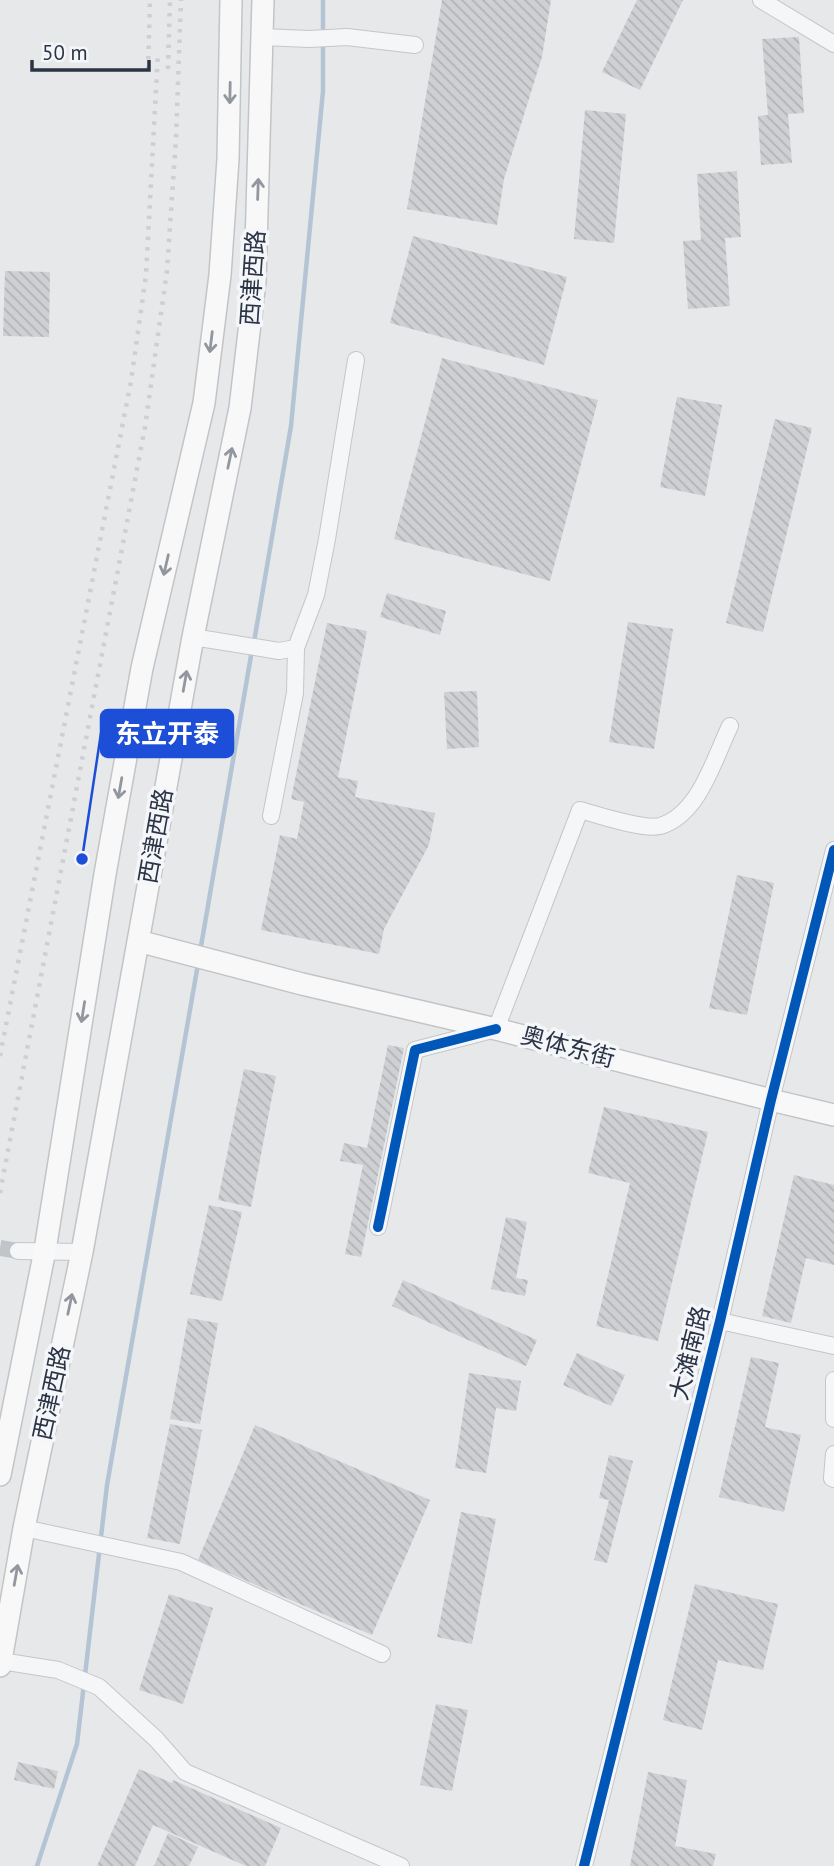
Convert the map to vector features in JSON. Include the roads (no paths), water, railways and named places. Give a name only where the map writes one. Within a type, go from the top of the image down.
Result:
[{"type":"main road","name":"西津西路","points":[[0,1475],[45,1250],[112,833],[142,668],[204,403],[220,275],[228,159],[231,0]]},
{"type":"main road","name":"西津西路","points":[[0,1666],[24,1528],[82,1252],[193,636],[240,408],[254,281],[263,0]]},
{"type":"main road","points":[[220,275],[254,281]]},
{"type":"main road","name":"奥体东街","points":[[138,941],[834,1115]]},
{"type":"street","points":[[761,0],[834,44]]},
{"type":"street","points":[[262,37],[346,37],[415,45]]},
{"type":"street","points":[[271,816],[295,693],[296,648],[316,595],[356,359]]},
{"type":"street","points":[[193,636],[279,651],[296,648]]},
{"type":"street","points":[[378,1227],[415,1050],[496,1029],[580,810],[625,822],[658,826],[681,816],[698,793],[730,726]]},
{"type":"street","name":"大滩南路","points":[[584,1866],[834,850]]},
{"type":"street","points":[[18,1251],[82,1252]]},
{"type":"street","points":[[720,1321],[834,1346]]},
{"type":"street","points":[[834,1380],[834,1419]]},
{"type":"street","points":[[834,1454],[834,1479]]},
{"type":"street","points":[[24,1528],[181,1562],[382,1654]]},
{"type":"street","points":[[1,1661],[58,1670],[99,1687],[156,1739],[185,1772],[401,1866]]},
{"type":"waterway","points":[[323,0],[323,34]]},
{"type":"waterway","points":[[254,642],[291,426],[323,91],[323,43]]},
{"type":"waterway","points":[[200,952],[252,650]]},
{"type":"waterway","points":[[37,1866],[77,1744],[107,1485],[198,964]]},
{"type":"tunnel","points":[[0,1248],[18,1251]]},
{"type":"railway","points":[[148,70],[150,0]]},
{"type":"railway","points":[[168,69],[170,0]]},
{"type":"railway","points":[[0,1193],[145,427],[167,271],[176,138],[181,0]]},
{"type":"railway","points":[[0,1056],[131,381],[146,275],[158,52]]},
{"type":"place","name":"东立开泰","points":[[82,859]]}]
